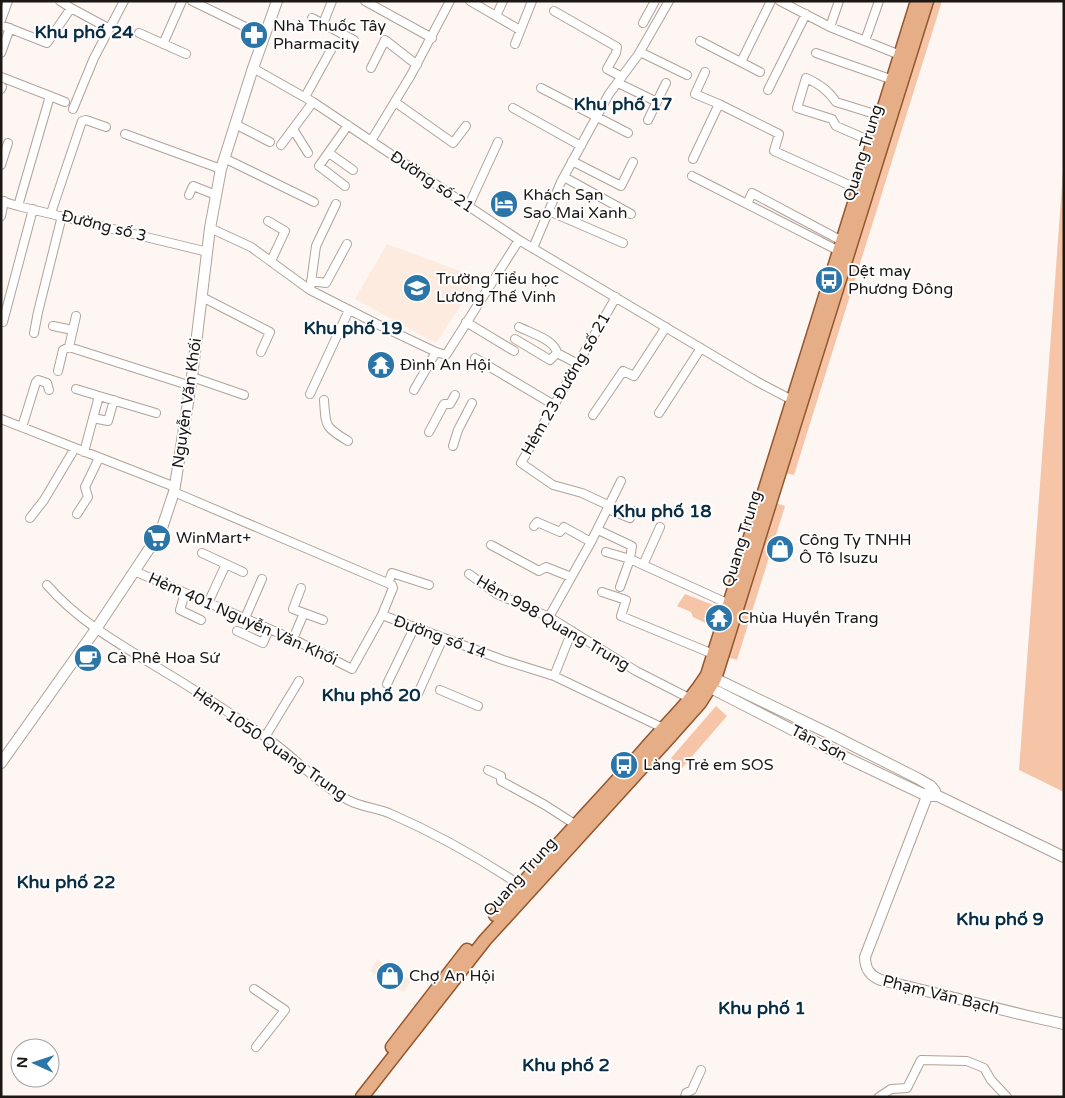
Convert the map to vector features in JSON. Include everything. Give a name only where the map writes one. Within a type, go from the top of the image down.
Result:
[{"type":"main road","name":"Quang Trung","points":[[797,403],[841,246],[917,1]]},
{"type":"main road","name":"Quang Trung","points":[[354,1097],[434,990],[525,888],[700,703],[927,1]]},
{"type":"main road","name":"Quang Trung","points":[[525,888],[576,825],[708,681],[713,654],[729,604],[771,485]]},
{"type":"main road","name":"Quang Trung","points":[[362,1097],[500,916]]},
{"type":"street","points":[[60,1],[108,28]]},
{"type":"street","points":[[73,109],[108,28],[124,1]]},
{"type":"street","points":[[163,44],[182,1]]},
{"type":"street","name":"Nguyễn Văn Khối","points":[[1,763],[96,629],[161,531],[174,489],[192,382],[210,228],[221,169],[253,68],[277,1]]},
{"type":"street","points":[[323,24],[332,1]]},
{"type":"street","points":[[365,1],[432,38]]},
{"type":"street","points":[[371,141],[417,65],[450,1]]},
{"type":"street","points":[[470,1],[520,30]]},
{"type":"street","points":[[496,16],[503,1]]},
{"type":"street","points":[[515,44],[532,1]]},
{"type":"street","points":[[642,23],[655,1]]},
{"type":"street","points":[[534,248],[564,177],[596,117],[609,94],[640,52],[669,1]]},
{"type":"street","points":[[742,62],[771,1]]},
{"type":"street","points":[[780,1],[830,27],[900,55]]},
{"type":"street","points":[[830,27],[839,1]]},
{"type":"street","points":[[865,41],[879,1]]},
{"type":"street","points":[[197,2],[264,36]]},
{"type":"street","points":[[1,20],[5,3]]},
{"type":"street","points":[[1,25],[47,43],[71,8]]},
{"type":"street","points":[[554,11],[617,48],[606,69],[620,80],[657,102]]},
{"type":"street","points":[[768,90],[806,14]]},
{"type":"street","points":[[312,18],[354,40]]},
{"type":"street","points":[[1,53],[10,28]]},
{"type":"street","points":[[139,33],[186,54]]},
{"type":"street","points":[[371,68],[384,40],[417,65]]},
{"type":"street","points":[[700,41],[760,72]]},
{"type":"street","points":[[305,97],[332,48]]},
{"type":"street","points":[[640,52],[687,75]]},
{"type":"street","points":[[816,54],[892,80]]},
{"type":"street","name":"Đường số 21","points":[[253,68],[313,102],[519,240],[756,381],[797,403]]},
{"type":"street","points":[[705,72],[695,94],[779,134],[774,151],[858,190]]},
{"type":"street","points":[[1,77],[65,102]]},
{"type":"street","points":[[873,142],[836,126],[832,119],[797,108],[806,78],[820,84],[836,102],[881,116]]},
{"type":"street","points":[[648,120],[666,83]]},
{"type":"street","points":[[541,88],[628,132]]},
{"type":"street","points":[[18,206],[50,96]]},
{"type":"street","points":[[281,144],[313,102]]},
{"type":"street","points":[[395,102],[453,143],[466,126]]},
{"type":"street","points":[[693,159],[719,104]]},
{"type":"street","points":[[512,108],[581,146]]},
{"type":"street","points":[[51,213],[82,121],[86,120],[106,127]]},
{"type":"street","points":[[235,124],[270,142]]},
{"type":"street","points":[[344,186],[319,166],[348,125]]},
{"type":"street","points":[[293,129],[308,154]]},
{"type":"street","points":[[125,134],[221,169]]},
{"type":"street","points":[[468,207],[498,142]]},
{"type":"street","points":[[1,165],[8,143]]},
{"type":"street","points":[[329,153],[353,170]]},
{"type":"street","points":[[224,158],[314,202]]},
{"type":"street","points":[[572,161],[621,186],[634,162]]},
{"type":"street","points":[[692,176],[746,204],[841,246]]},
{"type":"street","points":[[564,177],[631,214]]},
{"type":"street","points":[[189,195],[193,186],[216,196]]},
{"type":"street","points":[[746,204],[752,193],[841,246]]},
{"type":"street","points":[[1,216],[3,201]]},
{"type":"street","name":"Đường số 3","points":[[3,201],[208,252]]},
{"type":"street","points":[[310,290],[316,246],[336,204]]},
{"type":"street","points":[[3,322],[33,208]]},
{"type":"street","points":[[549,211],[623,243]]},
{"type":"street","points":[[34,333],[62,216]]},
{"type":"street","points":[[268,221],[285,231],[271,261]]},
{"type":"street","points":[[210,228],[251,247],[310,290],[436,352],[446,355],[519,240]]},
{"type":"street","points":[[311,281],[326,283],[347,244]]},
{"type":"street","points":[[202,297],[270,332],[261,352]]},
{"type":"street","name":"Hẻm 23 Đường số 21","points":[[609,507],[582,493],[553,485],[521,463],[616,297]]},
{"type":"street","points":[[310,394],[349,310]]},
{"type":"street","points":[[69,347],[76,316]]},
{"type":"street","points":[[466,322],[514,351]]},
{"type":"street","points":[[53,326],[73,330]]},
{"type":"street","points":[[519,327],[552,343],[557,353],[578,364]]},
{"type":"street","points":[[593,415],[623,371],[634,376],[666,327]]},
{"type":"street","points":[[516,339],[550,360],[557,353]]},
{"type":"street","points":[[58,371],[63,350],[69,347],[244,395]]},
{"type":"street","points":[[659,413],[701,348]]},
{"type":"street","points":[[414,390],[436,352]]},
{"type":"street","points":[[475,358],[554,405]]},
{"type":"street","points":[[22,427],[36,382],[38,380],[47,383],[50,390]]},
{"type":"street","points":[[76,389],[156,413]]},
{"type":"street","points":[[430,432],[444,404],[450,404],[455,395]]},
{"type":"street","points":[[84,452],[100,396]]},
{"type":"street","points":[[93,418],[108,421],[114,400]]},
{"type":"street","points":[[324,400],[325,422],[329,429],[348,441]]},
{"type":"street","points":[[453,446],[458,430],[472,403]]},
{"type":"street","points":[[1,419],[174,489],[388,583],[392,573],[429,585]]},
{"type":"street","points":[[30,518],[44,500],[75,448]]},
{"type":"street","points":[[77,514],[88,497],[85,487],[99,458]]},
{"type":"street","points":[[549,617],[598,530],[621,481]]},
{"type":"street","points":[[609,507],[630,518],[634,511]]},
{"type":"street","points":[[534,526],[537,522],[560,532],[564,527],[591,542]]},
{"type":"street","points":[[643,565],[660,527]]},
{"type":"street","points":[[598,530],[632,546],[630,560],[620,587]]},
{"type":"street","points":[[491,545],[540,571],[546,567],[571,577]]},
{"type":"street","points":[[606,552],[643,565],[729,604]]},
{"type":"street","points":[[202,553],[243,572]]},
{"type":"street","points":[[208,603],[226,564]]},
{"type":"street","name":"Hẻm 401 Nguyễn Văn Khối","points":[[134,571],[293,639],[352,669],[382,615]]},
{"type":"street","name":"Hẻm 998 Quang Trung","points":[[469,574],[497,594],[549,617],[636,671],[691,699]]},
{"type":"street","points":[[245,618],[262,579]]},
{"type":"street","name":"Đường số 14","points":[[388,583],[393,588],[382,615],[503,660],[554,676],[663,728]]},
{"type":"street","name":"Hẻm 1050 Quang Trung","points":[[47,585],[62,603],[96,629],[213,701],[232,716],[265,737],[348,800],[389,813],[456,845],[525,888]]},
{"type":"street","points":[[301,588],[293,609],[323,620]]},
{"type":"street","points":[[602,592],[626,600],[622,616],[713,654]]},
{"type":"street","points":[[185,593],[180,610],[201,620]]},
{"type":"street","points":[[293,639],[304,613]]},
{"type":"street","points":[[387,684],[414,628]]},
{"type":"street","points":[[237,631],[263,643],[269,629]]},
{"type":"street","points":[[554,676],[572,631]]},
{"type":"street","points":[[416,698],[444,638]]},
{"type":"street","points":[[265,737],[299,681]]},
{"type":"street","name":"Tân Sơn","points":[[708,681],[843,756],[932,793],[1064,857]]},
{"type":"street","points":[[440,690],[478,706]]},
{"type":"street","points":[[488,770],[501,776],[501,781],[546,805],[576,825]]},
{"type":"street","name":"Phạm Văn Bạch","points":[[932,793],[865,958],[866,967],[870,974],[881,980],[1024,1016],[1064,1024]]},
{"type":"street","points":[[254,989],[284,1010],[256,1046]]},
{"type":"street","points":[[909,1097],[907,1088],[921,1060],[967,1061],[984,1068],[1007,1097]]},
{"type":"street","points":[[685,1097],[686,1093],[692,1090],[701,1070]]},
{"type":"street","points":[[879,1097],[891,1089],[907,1088]]},
{"type":"shaded area","points":[[931,1],[942,1],[794,475],[784,473]]},
{"type":"shaded area","points":[[1064,158],[1064,792],[1019,770]]},
{"type":"shaded area","name":"Trường Tiểu học Lương Thế Vinh","points":[[387,244],[479,278],[436,343],[355,299]]},
{"type":"shaded area","points":[[775,503],[785,506],[737,660],[727,657]]},
{"type":"shaded area","points":[[685,594],[721,608],[712,626],[693,617],[691,612],[677,606]]},
{"type":"shaded area","points":[[716,706],[727,716],[682,768],[671,758]]},
{"type":"shaded area","name":"Chợ An Hội","points":[[377,959],[411,981],[403,992],[370,971]]},
{"type":"place","name":"Nhà Thuốc Tây Pharmacity","points":[[254,35]]},
{"type":"place","name":"Khách Sạn Sao Mai Xanh","points":[[504,204]]},
{"type":"place","name":"Dệt may Phương Đông","points":[[829,280]]},
{"type":"place","name":"Trường Tiểu học Lương Thế Vinh","points":[[417,288]]},
{"type":"place","name":"Đình An Hội","points":[[381,365]]},
{"type":"place","name":"WinMart+","points":[[157,538]]},
{"type":"place","name":"Công Ty TNHH Ô Tô Isuzu","points":[[780,549]]},
{"type":"place","name":"Chùa Huyền Trang","points":[[719,618]]},
{"type":"place","name":"Cà Phê Hoa Sứ","points":[[88,658]]},
{"type":"place","name":"Làng Trẻ em SOS","points":[[624,765]]},
{"type":"place","name":"Chợ An Hội","points":[[390,976]]},
{"type":"district","name":"Khu phố 24","points":[[84,32]]},
{"type":"district","name":"Khu phố 17","points":[[623,104]]},
{"type":"district","name":"Khu phố 19","points":[[353,328]]},
{"type":"district","name":"Khu phố 18","points":[[662,511]]},
{"type":"district","name":"Khu phố 20","points":[[371,695]]},
{"type":"district","name":"Khu phố 22","points":[[66,882]]},
{"type":"district","name":"Khu phố 9","points":[[1000,919]]},
{"type":"district","name":"Khu phố 1","points":[[762,1008]]},
{"type":"district","name":"Khu phố 2","points":[[566,1065]]}]
